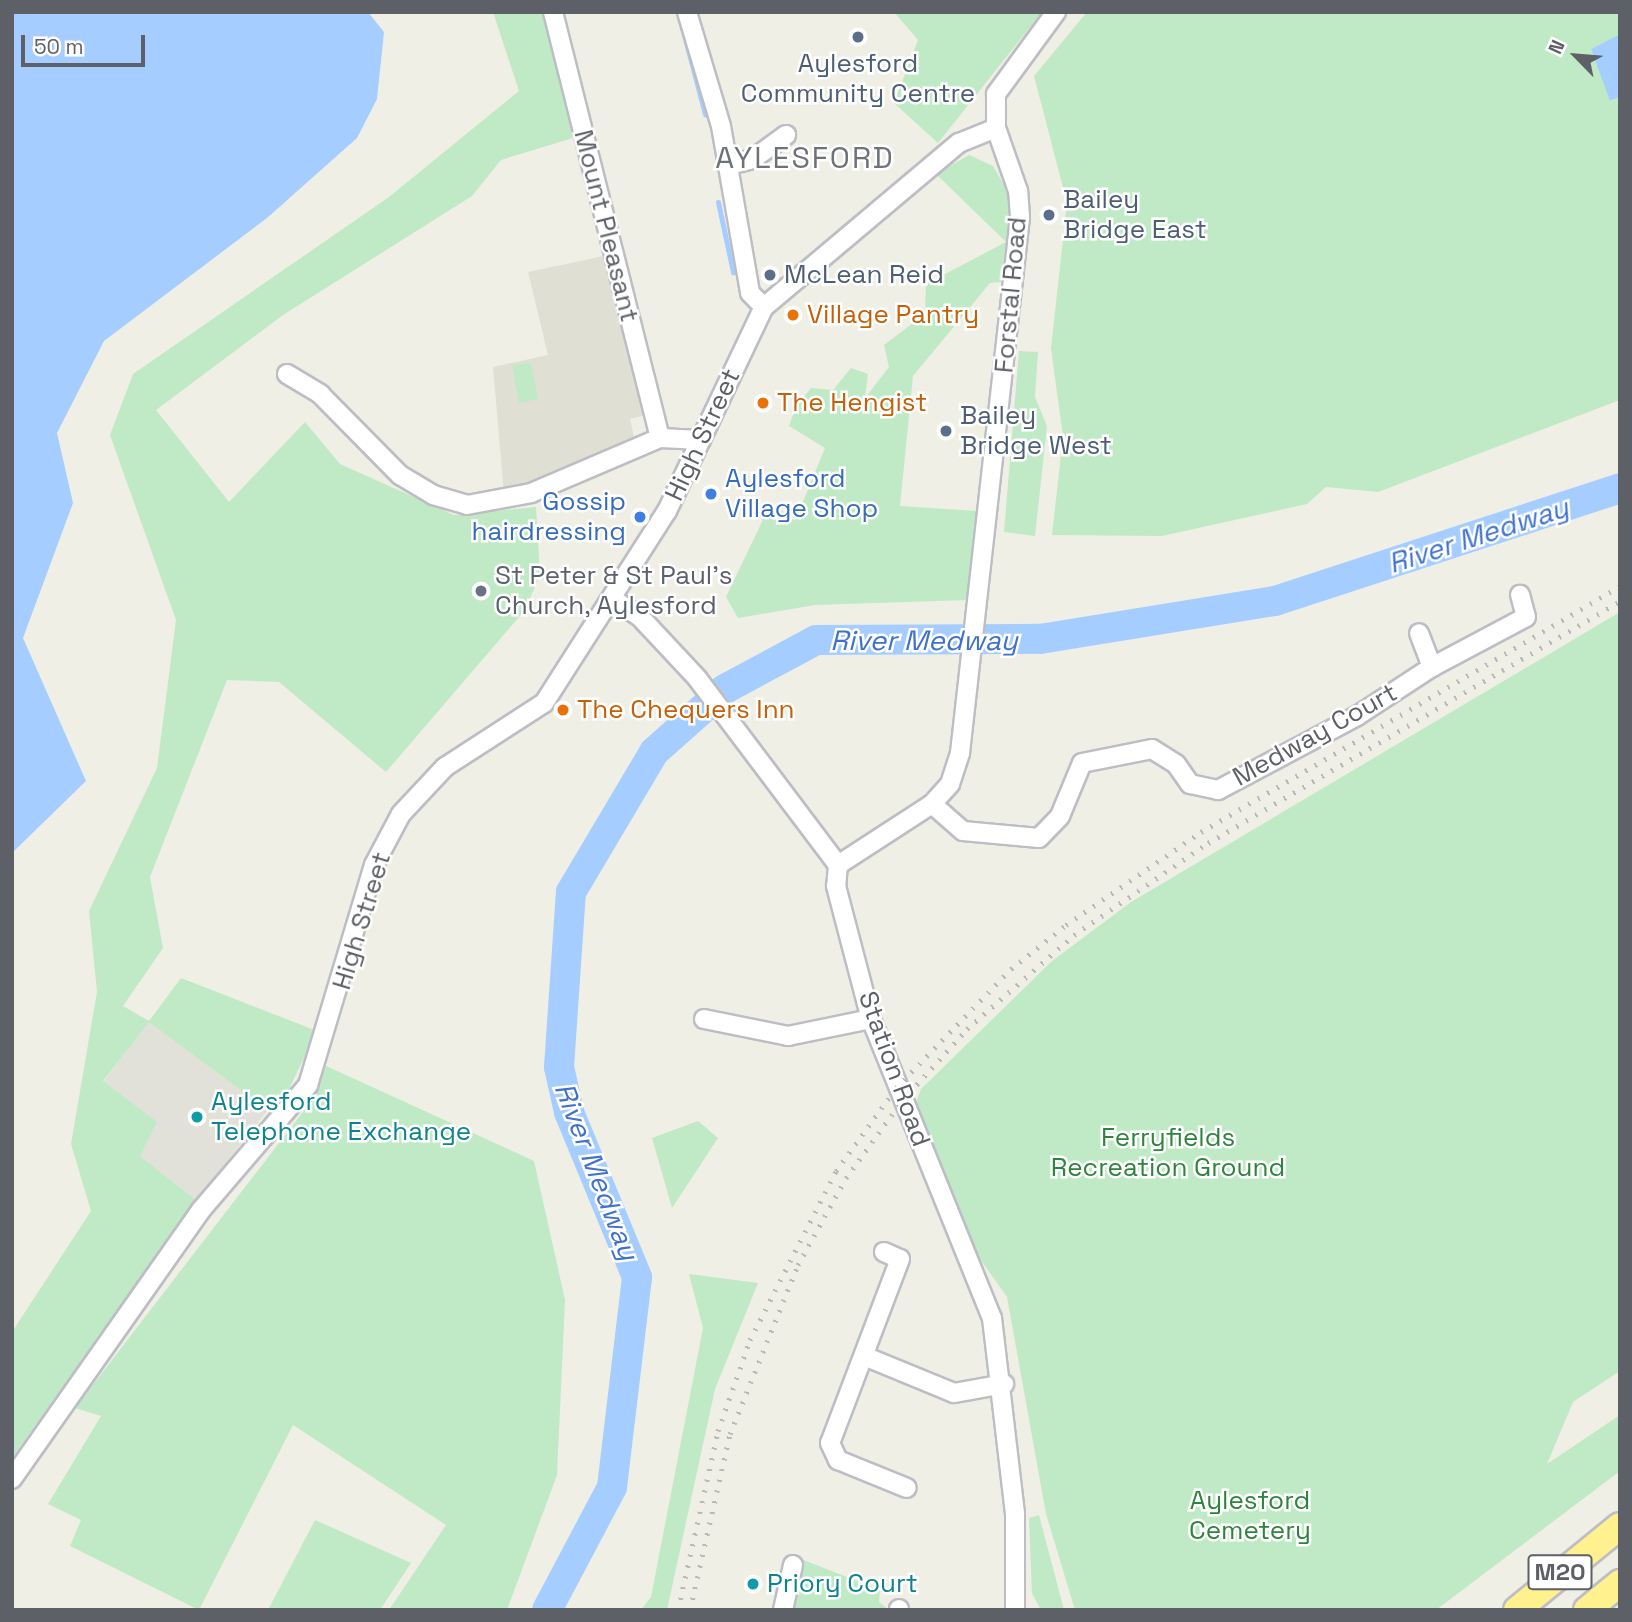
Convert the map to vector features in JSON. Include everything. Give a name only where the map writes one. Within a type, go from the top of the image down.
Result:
[{"type":"highway","name":"M20","points":[[1517,1610],[1620,1526]]},
{"type":"highway","name":"M20","points":[[1587,1610],[1620,1583]]},
{"type":"street","name":"Mount Pleasant","points":[[554,12],[660,438]]},
{"type":"street","points":[[687,12],[729,164],[750,293],[764,307],[959,143],[996,128]]},
{"type":"street","name":"Forstal Road","points":[[838,865],[932,804],[950,784],[967,710],[988,539],[1020,217],[1018,191],[996,128],[996,94],[1056,12]]},
{"type":"street","points":[[729,164],[753,159],[786,135]]},
{"type":"street","name":"High Street","points":[[12,1479],[201,1210],[308,1085],[374,865],[401,814],[445,767],[544,703],[614,600],[701,440],[764,307]]},
{"type":"street","points":[[287,374],[320,394],[400,475],[428,492],[467,505],[498,502],[660,438],[701,440]]},
{"type":"street","name":"Medway Court","points":[[932,804],[963,831],[1039,838],[1059,816],[1082,763],[1152,749],[1176,764],[1190,783],[1218,790],[1357,716],[1432,667],[1526,617],[1520,595]]},
{"type":"street","points":[[614,600],[640,617],[783,784],[838,865]]},
{"type":"street","points":[[1419,633],[1432,667]]},
{"type":"street","name":"Station Road","points":[[838,865],[836,886],[871,1019],[981,1282],[1004,1384],[1016,1526],[1015,1610]]},
{"type":"street","points":[[704,1019],[788,1036],[871,1019]]},
{"type":"street","points":[[884,1252],[900,1259],[830,1443],[838,1460],[907,1488]]},
{"type":"street","points":[[864,1356],[954,1393],[1004,1384]]},
{"type":"street","points":[[783,1610],[793,1565]]},
{"type":"shaded area","points":[[604,256],[646,415],[630,419],[635,442],[504,494],[493,367],[548,355],[528,272]]},
{"type":"shaded area","points":[[149,1021],[268,1110],[196,1200],[140,1156],[103,1082]]},
{"type":"green space","points":[[493,12],[542,12],[573,138],[501,160],[472,196],[283,315],[156,410],[229,502],[305,422],[340,464],[454,515],[536,507],[540,575],[525,610],[386,772],[279,682],[227,680],[150,877],[163,948],[123,1006],[149,1021],[181,978],[317,1031],[288,1091],[268,1110],[149,1022],[103,1081],[157,1122],[140,1156],[196,1200],[12,1458],[12,1332],[91,1211],[71,1144],[97,992],[89,911],[157,768],[176,620],[110,435],[133,374],[389,197],[519,91]]},
{"type":"green space","points":[[894,12],[1042,12],[938,143],[894,103],[918,40]]},
{"type":"green space","points":[[1087,12],[1620,12],[1620,34],[1591,49],[1611,101],[1620,97],[1620,400],[1378,492],[1326,487],[1307,504],[1162,536],[1052,535],[1063,437],[1051,348],[1067,203],[1034,76]]},
{"type":"green space","points":[[969,155],[993,166],[1012,199],[1001,282],[990,283],[913,376],[900,506],[977,511],[968,600],[815,605],[738,618],[726,597],[771,503],[795,521],[825,448],[789,426],[796,407],[811,388],[833,390],[851,368],[868,374],[865,398],[889,367],[884,345],[925,314],[926,284],[1006,242],[936,174]]},
{"type":"green space","points":[[1019,351],[1038,352],[1035,397],[1047,426],[1035,536],[1004,532]]},
{"type":"green space","points":[[531,363],[538,399],[519,403],[512,365]]},
{"type":"green space","name":"Ferryfields Recreation Ground","points":[[1620,612],[1620,1371],[1573,1402],[1547,1464],[1620,1415],[1620,1471],[1436,1610],[1075,1610],[1046,1514],[1007,1297],[980,1259],[913,1111],[921,1089],[1052,961],[1131,902]]},
{"type":"green space","points":[[324,1065],[534,1161],[565,1300],[557,1475],[507,1610],[389,1610],[446,1525],[293,1425],[199,1610],[70,1546],[81,1520],[48,1504],[101,1416],[75,1408],[309,1104]]},
{"type":"green space","points":[[698,1121],[718,1138],[672,1208],[652,1138]]},
{"type":"green space","points":[[689,1274],[758,1283],[715,1389],[667,1610],[641,1610],[651,1597],[703,1328]]},
{"type":"green space","points":[[1039,1515],[1064,1610],[1041,1610],[1032,1593],[1029,1518]]},
{"type":"green space","points":[[315,1520],[411,1563],[380,1610],[268,1610]]},
{"type":"green space","points":[[801,1559],[880,1590],[879,1602],[889,1610],[789,1610]]},
{"type":"water","points":[[12,12],[368,12],[384,32],[377,99],[357,138],[267,218],[104,341],[57,433],[73,503],[23,638],[86,781],[12,853]]},
{"type":"water","points":[[1620,34],[1620,97],[1610,101],[1591,49]]},
{"type":"waterway","points":[[678,12],[705,114]]},
{"type":"waterway","points":[[718,202],[733,272]]},
{"type":"waterway","name":"River Medway","points":[[547,1610],[612,1487],[637,1277],[569,1112],[559,1067],[571,892],[654,752],[725,689],[816,640],[1040,639],[1275,601],[1620,488]]},
{"type":"railway","points":[[678,1610],[718,1431],[750,1340],[836,1171],[896,1088],[1011,969],[1066,925],[1201,832],[1620,586]]},
{"type":"railway","points":[[690,1610],[730,1434],[798,1265],[846,1178],[902,1101],[967,1029],[1074,935],[1208,843],[1620,601]]},
{"type":"place","name":"Aylesford Community Centre","points":[[858,37]]},
{"type":"place","name":"Bailey Bridge East","points":[[1049,215]]},
{"type":"place","name":"McLean Reid","points":[[770,275]]},
{"type":"place","name":"Village Pantry","points":[[793,315]]},
{"type":"place","name":"The Hengist","points":[[763,403]]},
{"type":"place","name":"Bailey Bridge West","points":[[946,431]]},
{"type":"place","name":"Aylesford Village Shop","points":[[711,494]]},
{"type":"place","name":"Gossip hairdressing","points":[[640,517]]},
{"type":"place","name":"St Peter & St Paul's Church, Aylesford","points":[[481,591]]},
{"type":"place","name":"The Chequers Inn","points":[[563,710]]},
{"type":"place","name":"Aylesford Telephone Exchange","points":[[197,1117]]},
{"type":"place","name":"Priory Court","points":[[753,1584]]},
{"type":"district","name":"AYLESFORD","points":[[805,158]]},
{"type":"park label","name":"Aylesford Cemetery","points":[[1250,1516]]}]
